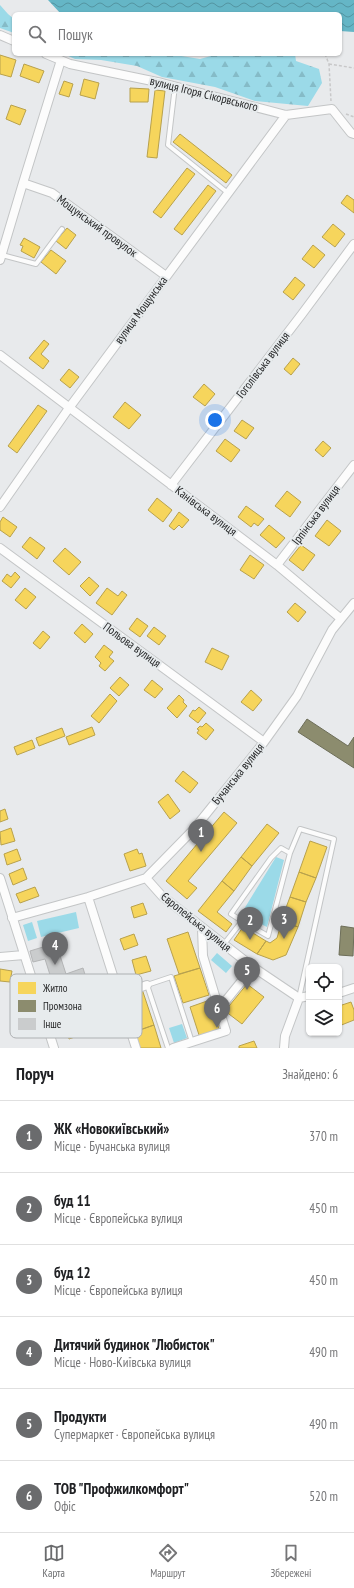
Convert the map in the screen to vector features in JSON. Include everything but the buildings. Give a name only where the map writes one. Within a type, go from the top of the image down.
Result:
[{"type":"street","points":[[0,35],[12,40]]},
{"type":"street","name":"вулиця Ігоря Сікорвського","points":[[51,56],[70,64],[175,86],[286,115],[332,110]]},
{"type":"street","points":[[1,257],[61,60]]},
{"type":"street","points":[[332,110],[351,133],[354,134]]},
{"type":"street","name":"вулиця Мощунська","points":[[0,507],[69,408],[286,115]]},
{"type":"street","name":"Мощунський провулок","points":[[23,183],[52,193],[166,276]]},
{"type":"street","name":"Гоголівська вулиця","points":[[171,485],[298,320],[354,244]]},
{"type":"street","name":"Канівська вулиця","points":[[0,355],[277,565],[340,618]]},
{"type":"street","name":"Ірпінська вулиця","points":[[277,565],[354,464]]},
{"type":"street","name":"Польова вулиця","points":[[0,548],[264,742]]},
{"type":"street","name":"Бучанська вулиця","points":[[12,918],[88,897],[146,878],[194,829],[264,742],[298,696],[332,630],[340,618],[354,603]]},
{"type":"street","points":[[0,878],[30,974]]},
{"type":"street","name":"Європейська вулиця","points":[[146,878],[162,896],[202,928],[253,967],[299,998]]},
{"type":"street","points":[[88,897],[113,974]]},
{"type":"street","points":[[173,1048],[226,1031],[203,956],[202,928]]},
{"type":"street","points":[[0,957],[24,955]]},
{"type":"street","points":[[219,1009],[253,967]]},
{"type":"street","points":[[142,987],[147,985]]},
{"type":"street","points":[[342,992],[354,988]]},
{"type":"street","points":[[284,1048],[285,1036],[299,998],[306,997]]},
{"type":"street","points":[[51,1038],[54,1048]]},
{"type":"street","points":[[133,1038],[136,1048]]},
{"type":"lane","points":[[175,86],[168,145],[228,193]]},
{"type":"lane","points":[[1,257],[36,264],[62,229]]},
{"type":"lane","points":[[290,853],[281,848],[271,858],[231,914],[268,936],[290,853],[300,829],[334,839],[299,998]]},
{"type":"lane","points":[[224,944],[242,921]]},
{"type":"lane","points":[[168,1048],[147,985],[171,977],[192,1042]]},
{"type":"path","points":[[326,56],[329,64],[332,110]]},
{"type":"path","points":[[329,64],[354,68]]},
{"type":"green space","points":[[0,5],[12,17],[12,32],[0,28]]},
{"type":"green space","points":[[68,56],[181,56],[200,59],[211,56],[295,56],[296,61],[319,69],[322,83],[308,106],[255,101],[215,87],[162,77],[137,66],[101,60],[75,59]]},
{"type":"green space","points":[[276,857],[284,860],[267,927],[241,914]]},
{"type":"green space","points":[[76,912],[79,928],[41,937],[37,921]]},
{"type":"green space","points":[[32,922],[37,938],[28,941],[23,925]]},
{"type":"green space","points":[[217,953],[232,966],[226,973],[211,960]]},
{"type":"green space","points":[[182,1024],[187,1038],[174,1043],[169,1028]]},
{"type":"water","points":[[48,0],[354,0],[354,32],[342,31],[342,12],[59,12]]},
{"type":"place","name":"ЖК «Новокиївський»","points":[[201,852]]},
{"type":"place","name":"буд 12","points":[[284,939]]},
{"type":"place","name":"буд 11","points":[[250,940]]},
{"type":"place","name":"Дитячий будинок \"Любисток\"","points":[[55,965]]},
{"type":"place","name":"Продукти","points":[[247,990]]},
{"type":"place","name":"ТОВ \"Профжилкомфорт\"","points":[[217,1028]]}]
